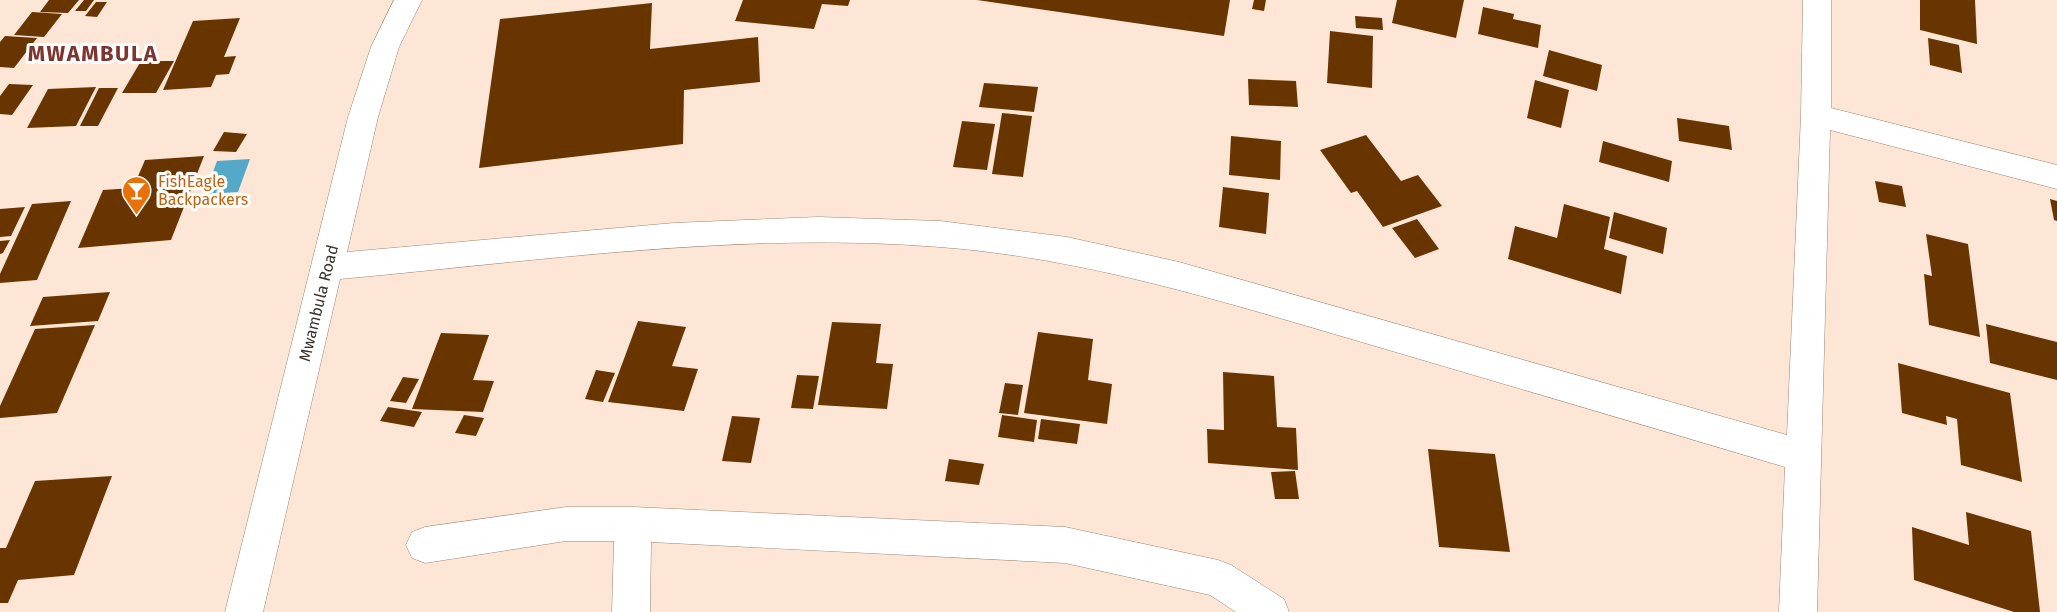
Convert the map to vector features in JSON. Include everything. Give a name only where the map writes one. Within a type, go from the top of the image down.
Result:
[{"type":"street","name":"Mwambula Road","points":[[244,612],[363,117],[385,47],[408,0]]},
{"type":"street","points":[[1798,612],[1816,115],[1817,0]]},
{"type":"street","points":[[1816,115],[2057,177]]},
{"type":"street","points":[[326,267],[685,235],[818,230],[940,234],[1066,250],[1179,275],[1804,456]]},
{"type":"street","points":[[425,545],[566,524],[633,524],[1065,545],[1218,578],[1270,612]]},
{"type":"street","points":[[630,612],[633,524]]},
{"type":"water","points":[[250,159],[238,192],[205,194],[217,161]]},
{"type":"building","points":[[49,0],[79,0],[68,13],[40,12]]},
{"type":"building","points":[[84,0],[94,0],[86,11],[75,11]]},
{"type":"building","points":[[743,0],[850,0],[848,6],[822,4],[814,29],[735,21]]},
{"type":"building","points":[[977,0],[1230,0],[1224,36]]},
{"type":"building","points":[[1254,0],[1266,0],[1264,11],[1252,9]]},
{"type":"building","points":[[1397,0],[1464,0],[1456,38],[1392,23]]},
{"type":"building","points":[[1920,0],[1975,0],[1977,44],[1920,30]]},
{"type":"building","points":[[96,2],[107,2],[97,17],[85,16]]},
{"type":"building","points":[[652,3],[650,49],[758,37],[760,82],[684,90],[683,144],[479,168],[500,19]]},
{"type":"building","points":[[1483,7],[1514,14],[1513,19],[1541,25],[1538,48],[1478,34]]},
{"type":"building","points":[[32,12],[62,14],[44,37],[14,35]]},
{"type":"building","points":[[1355,16],[1382,18],[1383,30],[1356,28]]},
{"type":"building","points":[[240,18],[224,57],[236,56],[229,74],[216,75],[211,87],[163,90],[193,21]]},
{"type":"building","points":[[1330,31],[1373,36],[1372,88],[1327,83]]},
{"type":"building","points":[[5,36],[37,38],[14,68],[0,67],[0,42]]},
{"type":"building","points":[[1928,38],[1959,45],[1962,73],[1930,65]]},
{"type":"building","points":[[1549,50],[1602,65],[1597,91],[1543,76]]},
{"type":"building","points":[[141,61],[174,61],[156,93],[122,93]]},
{"type":"building","points":[[1248,79],[1296,81],[1298,107],[1249,105]]},
{"type":"building","points":[[1535,80],[1569,90],[1561,128],[1527,118]]},
{"type":"building","points":[[984,83],[1038,87],[1034,112],[979,107]]},
{"type":"building","points":[[9,84],[33,85],[12,115],[0,114],[0,96]]},
{"type":"building","points":[[96,87],[76,126],[27,128],[48,89]]},
{"type":"building","points":[[99,88],[118,88],[98,126],[80,126]]},
{"type":"building","points":[[1002,113],[1032,116],[1023,177],[992,174]]},
{"type":"building","points":[[1677,118],[1729,126],[1732,150],[1679,141]]},
{"type":"building","points":[[962,121],[995,124],[987,170],[953,167]]},
{"type":"building","points":[[224,132],[247,134],[236,152],[213,151]]},
{"type":"building","points":[[1366,135],[1401,181],[1418,175],[1442,206],[1383,227],[1357,191],[1351,193],[1320,150]]},
{"type":"building","points":[[1231,136],[1281,141],[1280,180],[1229,175]]},
{"type":"building","points":[[1603,141],[1672,161],[1669,182],[1599,162]]},
{"type":"building","name":"FishEagle Backpackers","points":[[204,156],[171,240],[78,248],[103,190],[133,188],[145,160]]},
{"type":"building","points":[[1875,181],[1902,186],[1906,207],[1879,202]]},
{"type":"building","points":[[1223,187],[1269,193],[1266,234],[1219,227]]},
{"type":"building","points":[[2050,199],[2057,201],[2057,221],[2054,220]]},
{"type":"building","points":[[71,201],[37,280],[0,283],[0,274],[32,204]]},
{"type":"building","points":[[1564,204],[1610,217],[1604,249],[1627,256],[1621,294],[1508,259],[1515,226],[1557,238]]},
{"type":"building","points":[[25,207],[11,236],[0,237],[0,209]]},
{"type":"building","points":[[1614,212],[1667,228],[1663,254],[1609,238]]},
{"type":"building","points":[[1417,219],[1439,249],[1415,258],[1392,228]]},
{"type":"building","points":[[1926,234],[1968,244],[1980,337],[1929,325],[1924,274],[1932,276]]},
{"type":"building","points":[[10,240],[3,253],[0,254],[0,241]]},
{"type":"building","points":[[110,292],[98,321],[30,326],[43,297]]},
{"type":"building","points":[[638,321],[686,327],[672,366],[698,369],[684,411],[608,402]]},
{"type":"building","points":[[832,322],[881,324],[876,363],[893,364],[887,409],[818,405]]},
{"type":"building","points":[[1986,324],[2057,342],[2057,380],[1990,363]]},
{"type":"building","points":[[95,325],[57,413],[0,418],[0,406],[35,329]]},
{"type":"building","points":[[1038,332],[1093,339],[1088,380],[1112,384],[1107,424],[1024,413]]},
{"type":"building","points":[[441,333],[489,335],[473,380],[494,381],[483,412],[412,409]]},
{"type":"building","points":[[1898,363],[2010,393],[2022,482],[1961,465],[1957,419],[1946,416],[1947,425],[1902,413]]},
{"type":"building","points":[[596,370],[615,373],[603,402],[585,399]]},
{"type":"building","points":[[1223,372],[1274,376],[1277,427],[1296,428],[1298,470],[1208,463],[1207,429],[1224,430]]},
{"type":"building","points":[[797,375],[819,376],[813,409],[791,408]]},
{"type":"building","points":[[403,377],[419,379],[406,403],[390,401]]},
{"type":"building","points":[[1005,383],[1023,385],[1018,415],[999,413]]},
{"type":"building","points":[[388,407],[422,412],[414,427],[380,421]]},
{"type":"building","points":[[464,415],[484,418],[476,436],[455,433]]},
{"type":"building","points":[[1002,415],[1037,420],[1034,442],[998,437]]},
{"type":"building","points":[[732,416],[760,418],[751,463],[722,461]]},
{"type":"building","points":[[1041,419],[1080,424],[1077,444],[1038,439]]},
{"type":"building","points":[[1428,449],[1495,454],[1510,552],[1439,547]]},
{"type":"building","points":[[949,459],[984,464],[979,485],[945,481]]},
{"type":"building","points":[[1295,471],[1299,499],[1275,499],[1271,472]]},
{"type":"building","points":[[112,476],[74,575],[18,580],[8,603],[0,603],[0,548],[6,548],[35,481]]},
{"type":"building","points":[[1966,512],[2031,531],[2040,612],[2014,612],[1914,580],[1912,527],[1969,545]]},
{"type":"place","name":"FishEagle Backpackers","points":[[137,216]]},
{"type":"district","name":"MWAMBULA","points":[[93,53]]}]
